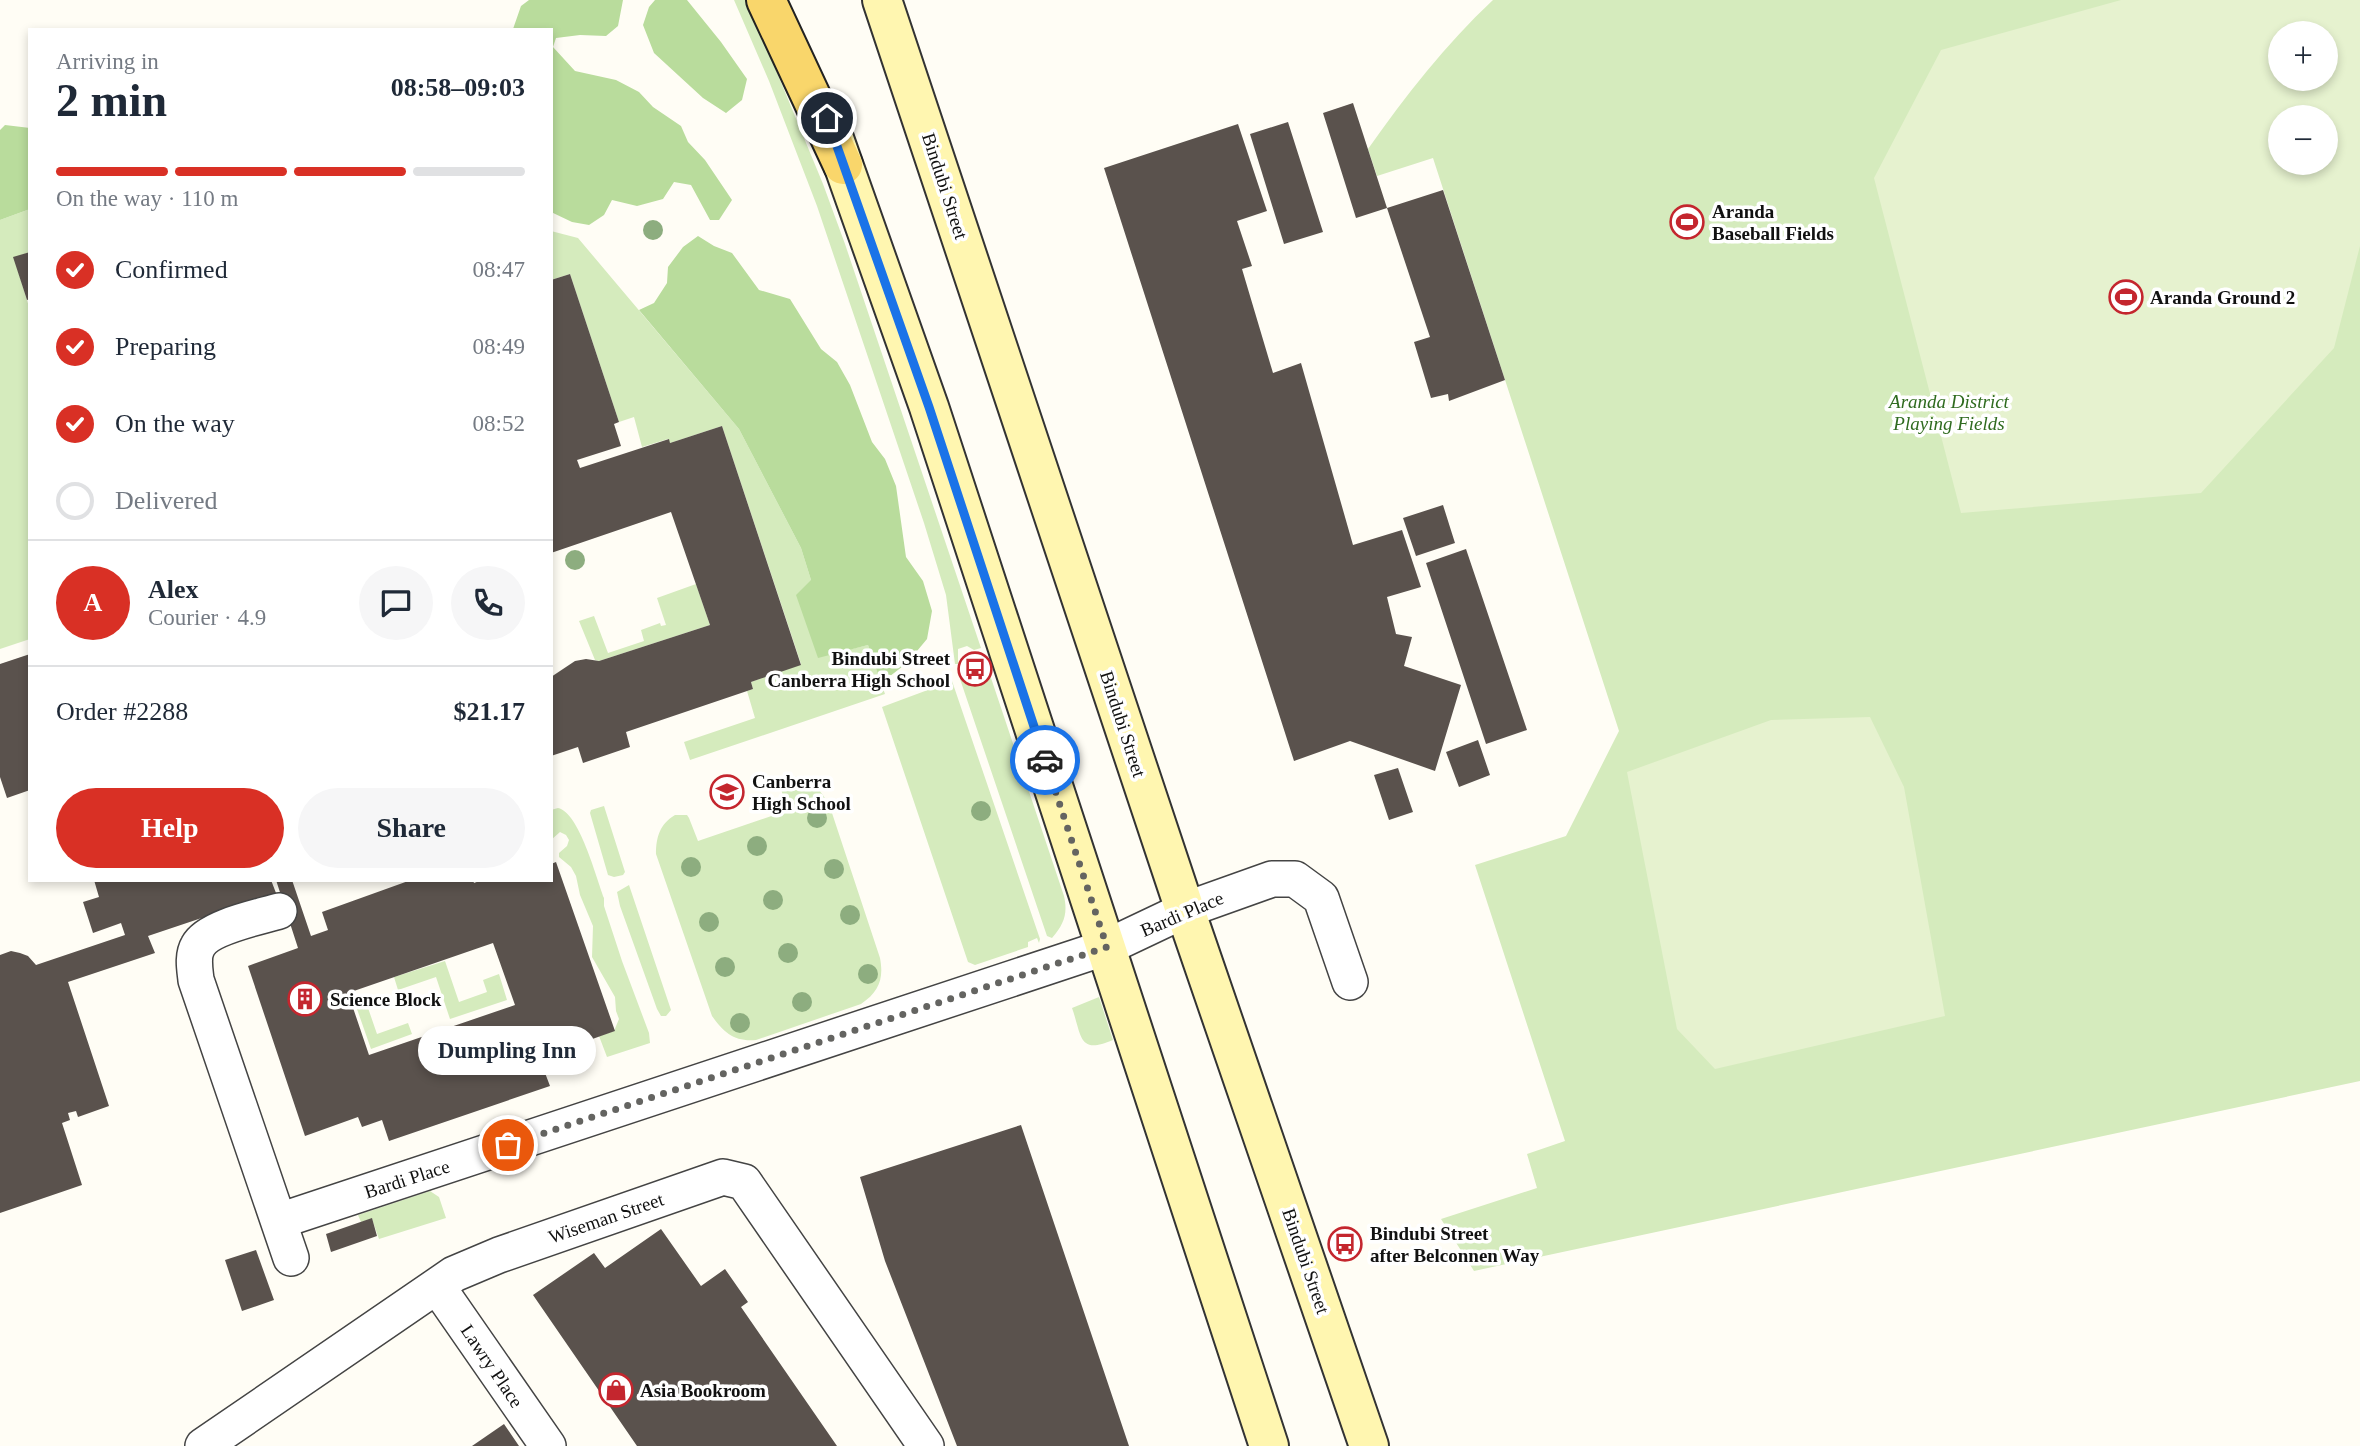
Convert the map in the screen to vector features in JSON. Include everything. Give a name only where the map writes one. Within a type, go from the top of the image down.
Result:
[{"type":"main road","points":[[766,0],[843,165]]},
{"type":"main road","points":[[787,0],[933,420],[1269,1446]]},
{"type":"main road","name":"Bindubi Street","points":[[883,0],[1185,910],[1369,1446]]},
{"type":"main road","points":[[1356,1405],[1376,1446]]},
{"type":"street","name":"Bardi Place","points":[[279,1221],[1107,947],[1185,910],[1272,879],[1295,879],[1321,898],[1350,982]]},
{"type":"street","points":[[279,911],[212,934],[198,946],[194,964],[196,980],[291,1258]]},
{"type":"street","name":"Wiseman Street","points":[[203,1446],[454,1274],[499,1255],[723,1177],[744,1182],[926,1446]]},
{"type":"street","name":"Lawry Place","points":[[437,1286],[548,1446]]},
{"type":"green space","points":[[529,0],[623,0],[618,26],[606,36],[556,38],[553,47],[553,28],[513,28],[521,6]]},
{"type":"green space","points":[[655,0],[687,0],[747,79],[742,100],[726,113],[703,98],[654,53],[643,25],[649,7]]},
{"type":"green space","points":[[734,0],[747,0],[845,244],[981,648],[974,650],[967,646],[958,649],[958,664],[955,664],[946,595],[924,523],[817,206],[769,81]]},
{"type":"green space","name":"Aranda District Playing Fields","points":[[1493,0],[2360,0],[2360,1081],[1474,1271],[1441,1219],[1537,1188],[1527,1154],[1565,1141],[1475,865],[1566,836],[1619,731],[1433,158],[1377,176],[1368,149],[1427,71]]},
{"type":"green space","name":"Aranda Ground 2","points":[[2121,0],[2360,0],[2360,246],[2334,348],[2201,493],[1961,513],[1874,178],[1941,50]]},
{"type":"green space","points":[[553,47],[575,71],[616,80],[639,92],[653,107],[681,126],[688,142],[705,160],[732,200],[719,220],[710,220],[691,185],[674,182],[663,199],[637,206],[612,200],[604,215],[589,225],[572,222],[553,213]]},
{"type":"green space","points":[[5,125],[28,128],[28,210],[0,220],[0,130]]},
{"type":"green space","points":[[28,210],[28,253],[14,258],[28,304],[28,640],[0,649],[0,220]]},
{"type":"green space","points":[[553,232],[578,238],[739,429],[801,548],[811,580],[818,657],[868,645],[885,694],[690,760],[684,742],[755,718],[747,691],[753,689],[751,682],[801,664],[722,426],[670,443],[668,439],[642,447],[634,417],[619,422],[570,274],[553,279]]},
{"type":"green space","points":[[698,236],[732,253],[759,290],[790,299],[821,349],[837,362],[850,385],[872,442],[885,459],[896,486],[906,557],[923,581],[932,611],[927,639],[907,663],[881,683],[868,645],[818,658],[796,595],[811,580],[801,548],[739,429],[639,310],[654,303],[667,283],[668,267],[683,247]]},
{"type":"green space","points":[[696,584],[710,625],[599,661],[595,660],[579,621],[594,616],[608,653],[644,641],[641,630],[660,623],[661,626],[666,625],[657,598]]},
{"type":"green space","points":[[988,669],[1064,896],[1064,918],[1052,938],[1047,936],[960,679]]},
{"type":"green space","points":[[952,681],[1040,939],[1039,943],[1037,938],[1028,942],[1028,947],[975,965],[968,962],[882,707]]},
{"type":"green space","points":[[1870,717],[1904,787],[1945,1016],[1715,1069],[1677,1029],[1627,772],[1771,720]]},
{"type":"green space","points":[[794,776],[817,788],[831,810],[880,958],[879,984],[872,995],[861,1004],[756,1040],[736,1038],[726,1032],[712,1016],[656,854],[657,842],[662,827],[675,815],[687,815],[698,841],[786,811],[780,783],[785,778]]},
{"type":"green space","points":[[604,806],[625,872],[614,877],[608,875],[590,813],[591,810]]},
{"type":"green space","points":[[558,808],[566,812],[580,833],[649,1033],[650,1043],[607,1057],[599,1036],[614,1031],[619,1019],[615,997],[592,957],[593,926],[580,895],[576,876],[571,867],[559,857],[569,840],[560,832],[553,838],[553,809]]},
{"type":"green space","points":[[629,885],[671,1010],[666,1016],[661,1016],[657,1009],[620,906],[617,892]]},
{"type":"green space","points":[[445,961],[459,1002],[487,992],[483,980],[499,974],[507,1000],[450,1019],[436,977],[398,990],[394,977]]},
{"type":"green space","points":[[1099,997],[1113,1040],[1102,1044],[1087,1044],[1080,1034],[1072,1008]]},
{"type":"green space","points":[[367,1005],[377,1034],[408,1023],[412,1034],[371,1049],[357,1009]]},
{"type":"green space","points":[[430,1191],[439,1197],[446,1218],[379,1239],[372,1219],[361,1222],[358,1215]]},
{"type":"building","points":[[1353,103],[1387,208],[1356,218],[1323,113]]},
{"type":"building","points":[[1288,122],[1323,232],[1284,244],[1250,134]]},
{"type":"building","points":[[1238,124],[1267,211],[1237,221],[1252,266],[1242,269],[1273,373],[1301,363],[1353,545],[1402,530],[1421,587],[1387,597],[1396,634],[1412,637],[1404,666],[1461,685],[1435,771],[1350,741],[1294,761],[1104,168]]},
{"type":"building","points":[[1443,190],[1505,380],[1449,401],[1448,394],[1431,398],[1414,342],[1430,337],[1387,208]]},
{"type":"building","points":[[28,253],[28,300],[27,300],[13,257]]},
{"type":"building","points":[[570,274],[619,422],[614,424],[621,446],[577,460],[580,468],[669,439],[670,443],[722,426],[801,665],[751,682],[753,689],[626,732],[630,747],[583,763],[578,747],[553,755],[553,676],[575,661],[599,661],[710,625],[671,512],[553,552],[553,279]]},
{"type":"building","points":[[1443,505],[1455,543],[1416,556],[1403,518]]},
{"type":"building","points":[[1466,549],[1527,730],[1486,744],[1426,563]]},
{"type":"building","points":[[28,655],[28,791],[7,798],[0,777],[0,664]]},
{"type":"building","points":[[1478,740],[1490,775],[1459,787],[1446,752]]},
{"type":"building","points":[[1398,768],[1413,812],[1389,820],[1374,775]]},
{"type":"building","name":"Science Block","points":[[556,862],[615,1031],[564,1049],[566,1056],[542,1065],[550,1086],[389,1141],[382,1120],[362,1127],[358,1117],[305,1136],[248,966],[298,948],[277,882],[293,882],[311,936],[328,930],[322,912],[405,882],[553,882],[553,863]],"holes":[[[493,943],[515,1005],[369,1055],[348,993]]]},
{"type":"building","points":[[95,882],[272,882],[276,893],[148,936],[155,953],[68,982],[109,1106],[78,1117],[76,1111],[68,1113],[70,1120],[62,1123],[82,1185],[0,1213],[0,955],[11,951],[20,953],[28,956],[36,965],[125,935],[121,923],[93,933],[83,902],[99,897]]},
{"type":"building","points":[[1021,1125],[1129,1446],[957,1446],[885,1261],[860,1177]]},
{"type":"building","points":[[372,1218],[377,1236],[331,1252],[326,1234]]},
{"type":"building","points":[[661,1229],[701,1286],[725,1269],[748,1302],[741,1307],[837,1446],[637,1446],[533,1295],[594,1253],[605,1268]]},
{"type":"building","points":[[256,1250],[274,1300],[242,1311],[225,1260]]},
{"type":"building","points":[[504,1424],[519,1446],[472,1446]]},
{"type":"way so far","points":[[508,1145],[1107,947],[1045,760]]},
{"type":"place","name":"Aranda Baseball Fields","points":[[1687,222]]},
{"type":"place","name":"Aranda Ground 2","points":[[2126,297]]},
{"type":"place","name":"Bindubi Street Canberra High School","points":[[975,669]]},
{"type":"place","name":"Canberra High School","points":[[727,792]]},
{"type":"place","name":"Science Block","points":[[305,999]]},
{"type":"place","name":"Dumpling Inn","points":[[508,1145]]},
{"type":"place","name":"Bindubi Street after Belconnen Way","points":[[1345,1244]]},
{"type":"place","name":"Asia Bookroom","points":[[616,1390]]},
{"type":"route","points":[[827,118],[929,407],[1045,760]]}]
